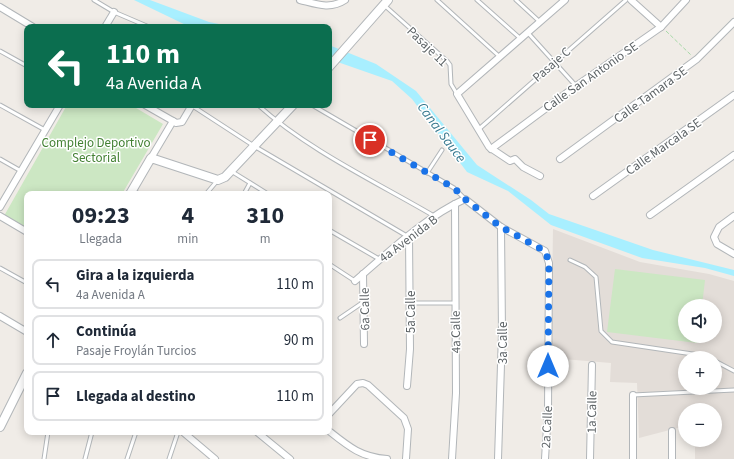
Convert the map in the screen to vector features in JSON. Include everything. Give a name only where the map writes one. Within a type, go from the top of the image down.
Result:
[{"type":"street","points":[[300,0],[328,7],[342,2]]},
{"type":"street","points":[[540,176],[523,167],[515,159],[510,161],[491,149],[477,130],[457,94],[565,0]]},
{"type":"street","points":[[631,0],[661,27]]},
{"type":"street","name":"Calle San Antonio SE","points":[[491,149],[576,86],[661,27],[686,0]]},
{"type":"street","points":[[332,64],[386,2]]},
{"type":"street","points":[[0,7],[28,24]]},
{"type":"street","points":[[107,24],[114,12]]},
{"type":"street","name":"Calle Tamara SE","points":[[560,159],[697,59],[734,22]]},
{"type":"street","name":"Calle Marcala SE","points":[[592,196],[734,95]]},
{"type":"street","points":[[0,207],[58,108]]},
{"type":"street","points":[[150,108],[176,123],[182,122],[190,108]]},
{"type":"street","points":[[151,158],[218,180],[232,171],[290,108]]},
{"type":"street","points":[[135,191],[151,158],[173,122]]},
{"type":"street","points":[[650,215],[734,155]]},
{"type":"street","points":[[465,199],[501,227]]},
{"type":"street","name":"4a Avenida B","points":[[355,281],[379,259],[436,216],[465,199]]},
{"type":"street","name":"4a Calle","points":[[452,459],[456,393],[454,303],[455,204]]},
{"type":"street","points":[[0,216],[24,230]]},
{"type":"street","points":[[734,216],[718,227],[714,237],[721,247],[734,254]]},
{"type":"street","name":"2a Calle","points":[[501,227],[545,251],[549,262],[548,410],[545,459]]},
{"type":"street","name":"3a Calle","points":[[498,459],[502,333],[501,227]]},
{"type":"street","name":"5a Calle","points":[[408,386],[410,303],[409,237]]},
{"type":"street","name":"6a Calle","points":[[363,274],[364,344]]},
{"type":"street","points":[[0,316],[24,330]]},
{"type":"street","name":"1a Calle","points":[[590,459],[592,365]]},
{"type":"street","points":[[0,427],[24,379]]},
{"type":"street","points":[[332,411],[357,384],[363,383],[368,385],[404,418],[408,429],[406,459]]},
{"type":"street","points":[[633,459],[634,395]]},
{"type":"street","points":[[672,432],[672,459]]},
{"type":"street","points":[[332,433],[361,454],[372,458],[387,459]]},
{"type":"street","points":[[186,435],[208,457],[215,459]]},
{"type":"street","points":[[261,435],[290,459]]},
{"type":"lane","points":[[94,0],[114,12],[142,24]]},
{"type":"lane","points":[[437,0],[500,57]]},
{"type":"lane","points":[[477,0],[520,39]]},
{"type":"lane","points":[[516,0],[540,22]]},
{"type":"lane","name":"Pasaje C","points":[[477,130],[554,61],[626,0]]},
{"type":"lane","name":"Pasaje 11","points":[[386,2],[447,61],[450,65],[451,84],[457,94]]},
{"type":"lane","points":[[528,33],[576,86]]},
{"type":"lane","points":[[0,51],[24,64]]},
{"type":"lane","points":[[0,106],[45,130]]},
{"type":"lane","points":[[197,108],[254,146],[331,191]]},
{"type":"lane","points":[[261,108],[277,122],[306,142],[436,216]]},
{"type":"lane","points":[[317,108],[454,188],[465,199]]},
{"type":"lane","points":[[427,173],[442,150]]},
{"type":"lane","points":[[0,159],[21,171]]},
{"type":"lane","points":[[232,171],[263,191]]},
{"type":"lane","points":[[209,191],[218,180]]},
{"type":"lane","points":[[246,191],[250,183]]},
{"type":"lane","points":[[332,192],[409,237]]},
{"type":"lane","points":[[332,232],[379,259]]},
{"type":"lane","points":[[570,260],[585,267],[596,277],[601,332],[612,342],[678,352]]},
{"type":"lane","points":[[332,266],[355,281]]},
{"type":"lane","points":[[0,268],[24,281]]},
{"type":"lane","points":[[340,318],[364,302]]},
{"type":"lane","points":[[410,303],[454,303]]},
{"type":"lane","points":[[722,364],[734,370]]},
{"type":"lane","points":[[634,395],[734,390]]},
{"type":"lane","points":[[44,459],[48,435]]},
{"type":"lane","points":[[85,459],[91,435]]},
{"type":"lane","points":[[127,459],[135,435]]},
{"type":"lane","points":[[169,459],[177,435]]},
{"type":"path","points":[[661,27],[697,59]]},
{"type":"shaded area","points":[[553,229],[640,262],[709,274],[734,281],[734,459],[695,459],[695,447],[722,447],[722,403],[678,403],[678,428],[639,438],[637,383],[610,382],[611,363],[551,358]]},
{"type":"green space","name":"Complejo Deportivo Sectorial","points":[[65,108],[136,108],[163,124],[124,191],[24,191],[24,227],[4,216]]},
{"type":"green space","points":[[615,269],[705,280],[703,299],[678,299],[678,341],[607,332]]},
{"type":"water","points":[[134,0],[150,0],[209,22],[219,24],[184,24]]},
{"type":"water","name":"Canal Sauce","points":[[332,46],[376,64],[416,91],[477,165],[531,200],[549,214],[653,250],[734,270],[734,276],[705,268],[642,258],[551,225],[508,191],[467,172],[412,99],[392,81],[332,60]]},
{"type":"route","points":[[370,140],[454,188],[465,199],[501,227],[545,251],[549,262],[548,366]]}]
